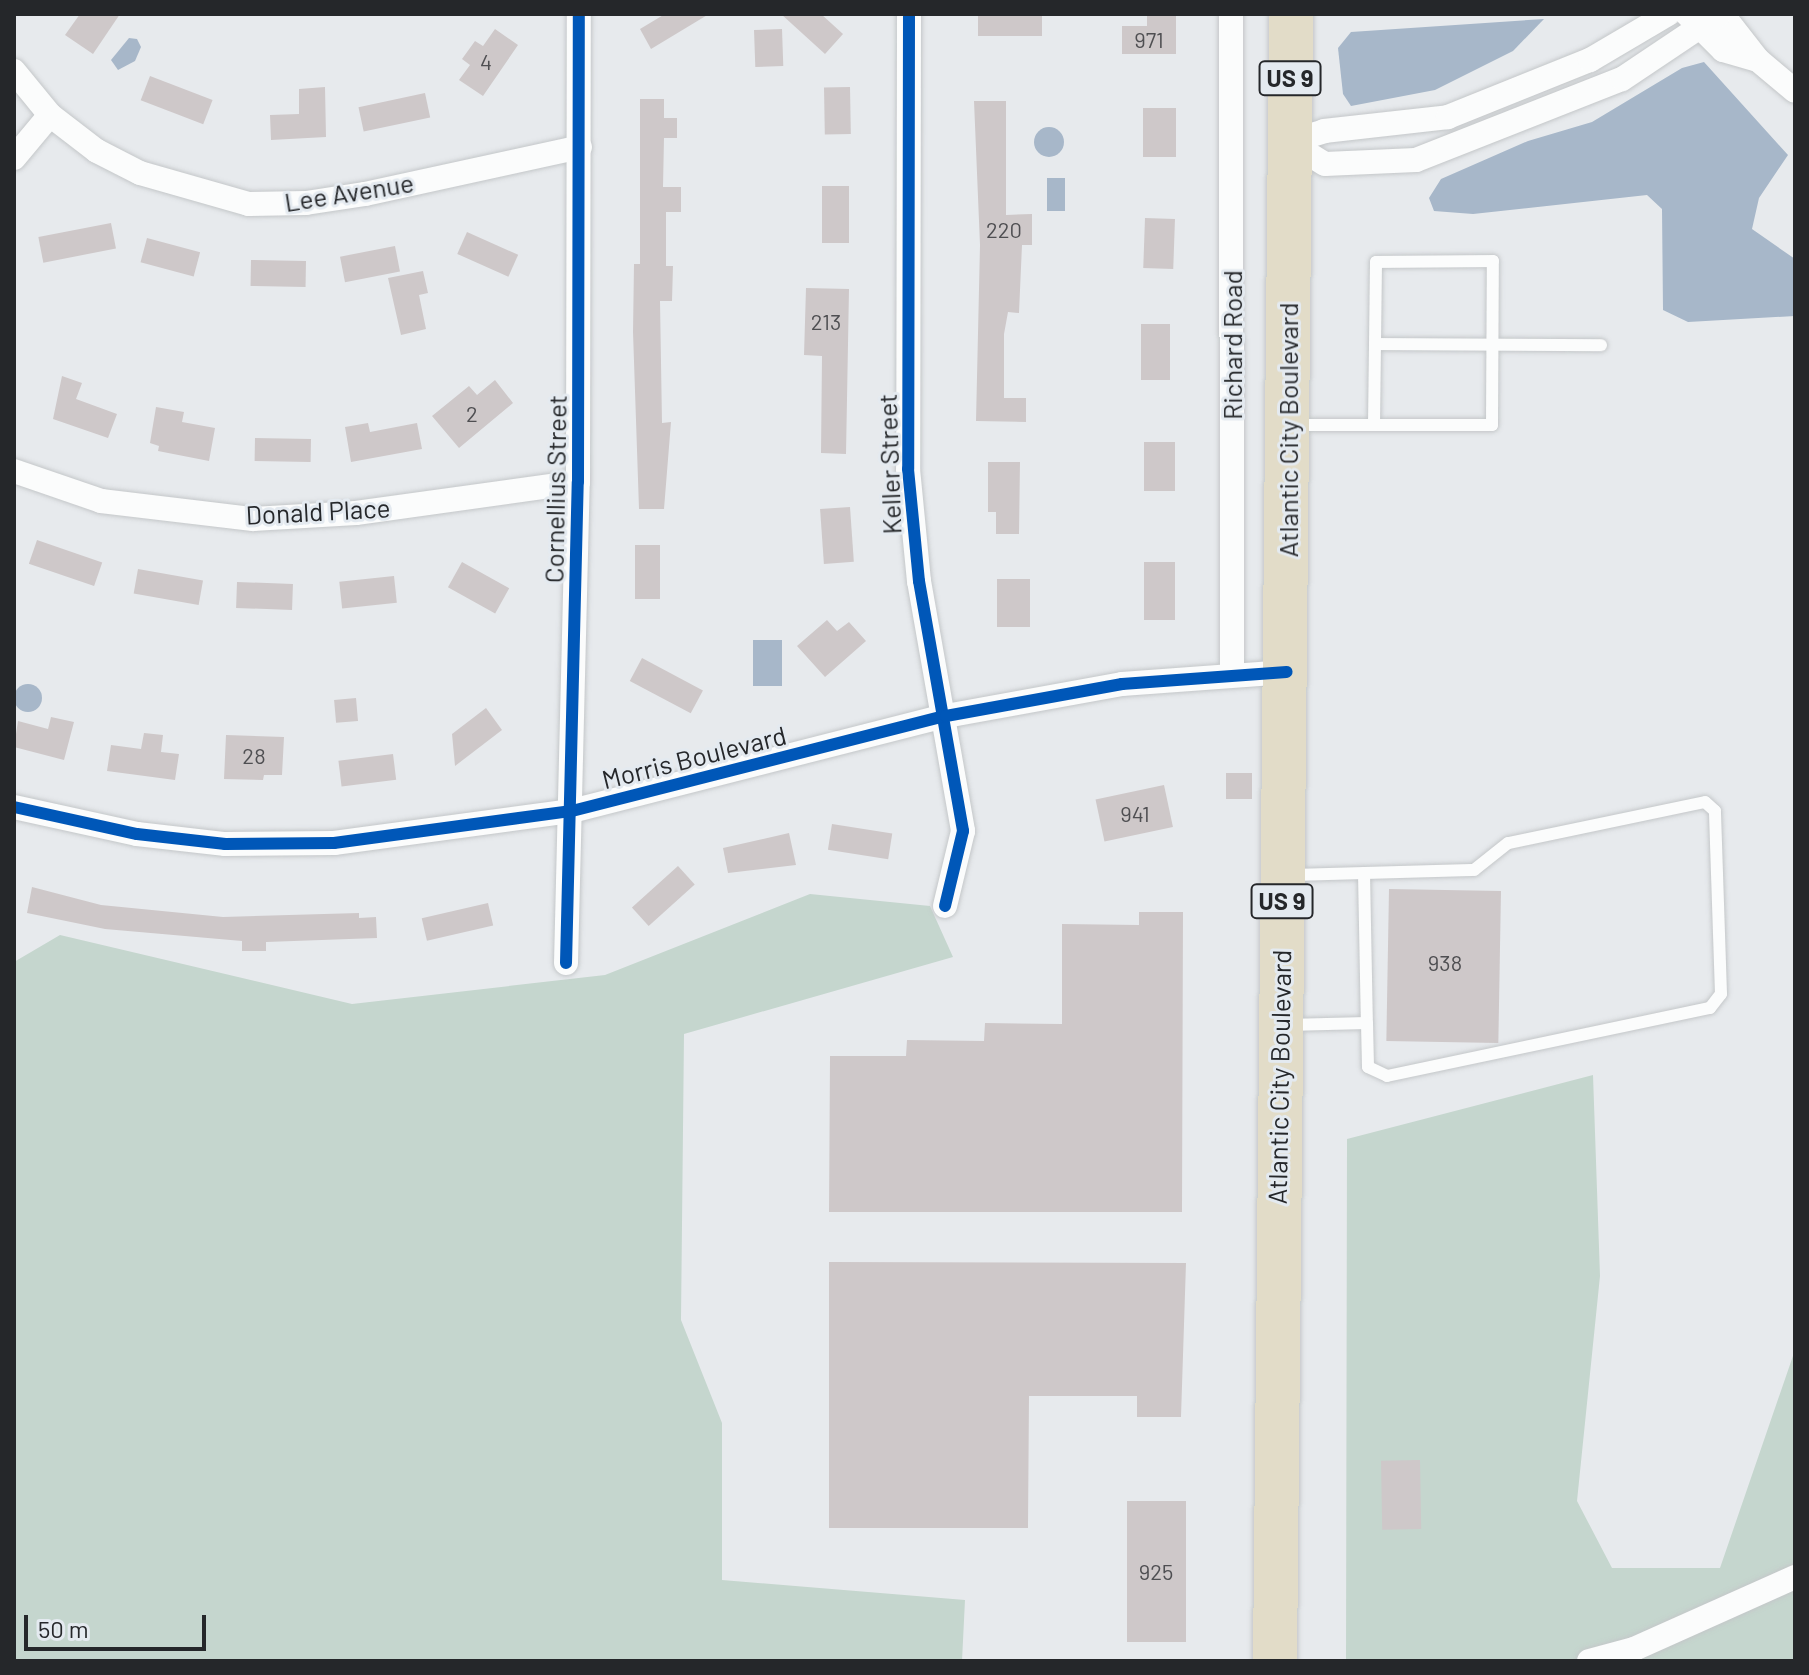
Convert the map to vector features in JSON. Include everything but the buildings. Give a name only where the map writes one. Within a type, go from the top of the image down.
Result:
[{"type":"highway","name":"Atlantic City Boulevard","points":[[1275,1661],[1291,14]]},
{"type":"street","name":"Cornellius Street","points":[[566,963],[578,482],[579,14]]},
{"type":"street","name":"Keller Street","points":[[909,14],[908,469],[919,581],[946,716],[963,831],[945,906]]},
{"type":"street","name":"Richard Road","points":[[1231,14],[1232,675]]},
{"type":"street","points":[[1289,142],[1324,131],[1448,117],[1590,60],[1668,14]]},
{"type":"street","points":[[1289,142],[1325,164],[1416,160],[1622,79],[1707,18],[1723,50],[1758,60],[1795,91]]},
{"type":"street","name":"Lee Avenue","points":[[14,71],[50,115],[97,151],[140,173],[249,204],[306,203],[365,194],[580,147]]},
{"type":"street","points":[[14,158],[50,115]]},
{"type":"street","name":"Donald Place","points":[[14,471],[101,501],[253,519],[356,513],[578,482]]},
{"type":"street","name":"Morris Boulevard","points":[[14,807],[137,834],[225,844],[334,843],[572,811],[946,716],[1122,684],[1287,672]]},
{"type":"street","points":[[1589,1661],[1634,1649],[1795,1577]]},
{"type":"lane","points":[[1287,425],[1374,425],[1492,425],[1493,261],[1376,262],[1374,425]]},
{"type":"lane","points":[[1375,344],[1601,345]]},
{"type":"lane","points":[[1283,875],[1474,870],[1508,843],[1705,802],[1715,811],[1721,994],[1710,1008],[1387,1076],[1368,1067],[1364,873]]},
{"type":"lane","points":[[1280,1025],[1367,1023]]},
{"type":"shaded area","points":[[810,894],[930,906],[953,957],[684,1034],[681,1320],[722,1423],[722,1580],[965,1600],[962,1661],[14,1661],[14,962],[60,935],[352,1004],[605,975]]},
{"type":"shaded area","points":[[1593,1075],[1600,1276],[1577,1501],[1612,1568],[1720,1568],[1795,1350],[1795,1661],[1346,1661],[1347,1139]]},
{"type":"water","points":[[1544,19],[1513,51],[1435,90],[1351,106],[1343,94],[1338,48],[1351,32]]},
{"type":"water","points":[[129,38],[137,39],[141,47],[135,61],[118,70],[111,60]]},
{"type":"water","points":[[1704,62],[1788,155],[1759,198],[1752,229],[1795,259],[1795,316],[1688,322],[1663,310],[1662,209],[1647,195],[1473,214],[1434,211],[1429,198],[1441,179],[1528,141],[1592,122],[1682,68]]},
{"type":"water","points":[[1049,127],[1060,131],[1064,142],[1060,153],[1049,157],[1038,153],[1034,142],[1038,131]]},
{"type":"water","points":[[1047,178],[1065,178],[1065,211],[1047,211]]},
{"type":"water","points":[[753,640],[782,640],[782,686],[753,686]]},
{"type":"water","points":[[28,684],[38,688],[42,698],[38,708],[28,712],[18,708],[14,698],[18,688]]},
{"type":"cycle path","points":[[566,963],[578,482],[579,14]]},
{"type":"cycle path","points":[[909,14],[908,469],[919,581],[963,831],[945,906]]},
{"type":"cycle path","points":[[14,807],[137,834],[225,844],[334,843],[572,811],[946,716],[1122,684],[1287,672]]}]
